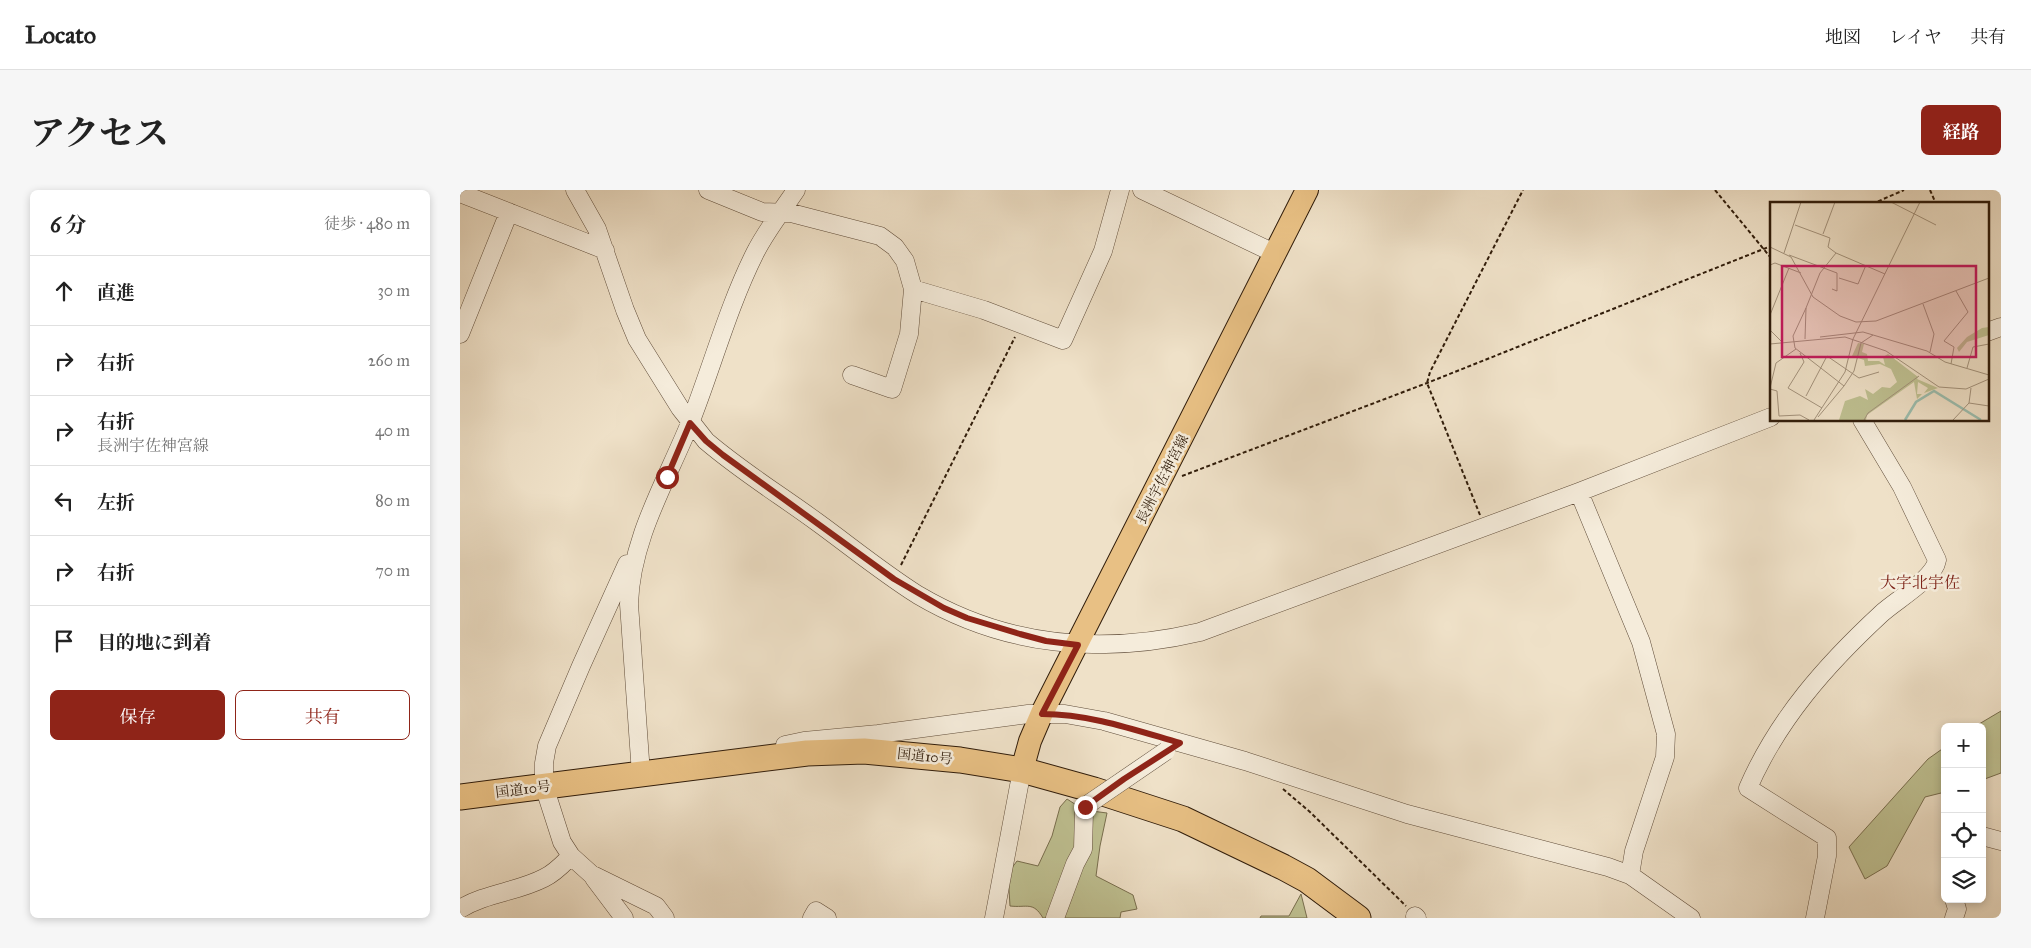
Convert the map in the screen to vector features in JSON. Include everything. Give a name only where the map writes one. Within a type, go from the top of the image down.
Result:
[{"type":"highway","name":"国道10号","points":[[460,798],[758,758],[824,752],[883,752],[960,760],[1022,770],[1094,790],[1183,819],[1307,880],[1358,918]]},
{"type":"main road","name":"長洲宇佐神宮線","points":[[1022,770],[1030,741],[1042,714],[1307,190]]},
{"type":"street","points":[[575,190],[592,219],[606,250],[624,310],[636,339],[690,423],[706,441],[894,579],[919,595],[967,618],[1046,641],[1078,645],[1143,642],[1169,640],[1200,632],[1580,492],[1770,417]]},
{"type":"street","points":[[708,190],[762,212],[791,212],[880,236],[895,247],[905,260],[913,289],[909,334],[892,389],[852,375]]},
{"type":"street","points":[[624,918],[591,874],[571,856],[562,842],[544,786],[543,770],[548,746],[581,666],[644,530],[690,423],[747,270],[764,237],[796,190]]},
{"type":"street","points":[[913,289],[984,310],[1062,340],[1100,260],[1120,190]]},
{"type":"street","points":[[1142,190],[1276,254]]},
{"type":"street","points":[[460,192],[606,250]]},
{"type":"street","points":[[460,334],[509,212]]},
{"type":"street","points":[[1988,332],[2001,326]]},
{"type":"street","points":[[1814,918],[1827,856],[1827,838],[1748,788],[1772,740],[1787,716],[1810,687],[1881,613],[1933,571],[1937,560],[1902,487],[1863,421]]},
{"type":"street","points":[[1580,492],[1641,642],[1666,734],[1665,757],[1639,834],[1630,875]]},
{"type":"street","points":[[641,774],[629,604],[632,569],[644,530]]},
{"type":"street","points":[[758,758],[789,743],[1042,714],[1065,714],[1104,721],[1173,747],[1254,764],[1407,814],[1608,867],[1630,875],[1691,918]]},
{"type":"street","points":[[1055,918],[1075,864],[1083,849],[1084,811],[1087,805],[1173,747]]},
{"type":"street","points":[[994,918],[1022,770]]},
{"type":"street","points":[[1986,837],[2001,841]]},
{"type":"street","points":[[460,909],[481,898],[519,888],[546,877],[556,871],[571,856]]},
{"type":"street","points":[[591,874],[651,902],[661,910],[665,918]]},
{"type":"street","points":[[1954,918],[1957,909],[1955,903]]},
{"type":"street","points":[[812,918],[816,911],[827,918]]},
{"type":"path","points":[[1485,526],[1469,492],[1427,383],[1430,372],[1523,190]]},
{"type":"path","points":[[1715,190],[1770,257]]},
{"type":"path","points":[[1877,202],[1904,190]]},
{"type":"path","points":[[1930,190],[1935,202]]},
{"type":"path","points":[[1159,485],[1427,383],[1770,246]]},
{"type":"path","points":[[894,579],[1021,325]]},
{"type":"path","points":[[1277,784],[1310,812],[1385,884],[1416,917]]},
{"type":"green space","points":[[2001,711],[2001,773],[1986,779],[1986,723],[1981,723]]},
{"type":"green space","points":[[1941,750],[1941,793],[1925,797],[1887,866],[1865,879],[1849,847],[1928,759]]},
{"type":"green space","points":[[1067,799],[1084,810],[1107,813],[1096,876],[1133,895],[1137,909],[1121,912],[1120,918],[1043,918],[1033,907],[1010,906],[1008,873],[1017,861],[1038,866],[1052,836],[1060,807]]},
{"type":"green space","points":[[1301,894],[1307,918],[1260,918],[1261,916],[1289,916]]},
{"type":"district","name":"大字北宇佐","points":[[1920,582]]},
{"type":"route","points":[[667,477],[690,423],[706,441],[723,455],[894,579],[919,595],[955,613],[991,627],[1046,641],[1078,645],[1042,714],[1081,716],[1180,743],[1085,807]]}]
